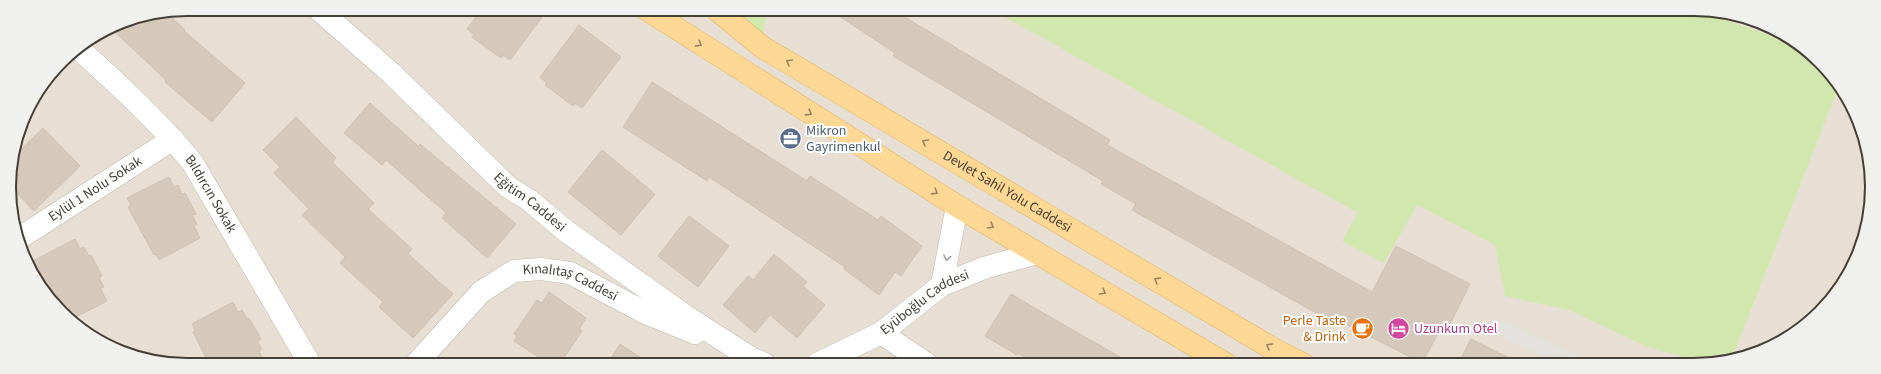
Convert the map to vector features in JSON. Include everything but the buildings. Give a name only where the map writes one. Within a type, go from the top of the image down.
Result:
[{"type":"main road","name":"Devlet Sahil Yolu Caddesi","points":[[724,16],[762,47],[1275,350],[1292,358]]},
{"type":"main road","points":[[662,17],[958,206],[1216,358]]},
{"type":"street","name":"Eğitim Caddesi","points":[[327,16],[391,73],[508,187],[529,200],[566,231],[661,299],[755,358]]},
{"type":"street","name":"Bıldırcın Sokak","points":[[82,52],[127,92],[173,139],[192,162],[306,358]]},
{"type":"street","name":"Eylül 1 Nolu Sokak","points":[[23,236],[173,139]]},
{"type":"street","points":[[942,285],[958,206]]},
{"type":"street","name":"Eyüboğlu Caddesi","points":[[829,358],[881,333],[942,285],[984,268],[1037,253]]},
{"type":"street","name":"Kınalıtaş Caddesi","points":[[422,358],[482,292],[514,271],[541,269],[570,272],[646,313],[682,329],[727,342]]},
{"type":"street","points":[[881,333],[918,358]]},
{"type":"shaded area","points":[[176,16],[1716,17],[1749,25],[1780,39],[1807,58],[1830,83],[1852,122],[1862,154],[1865,176],[1864,209],[1856,242],[1847,263],[1830,291],[1807,316],[1780,335],[1759,345],[1727,355],[1705,358],[165,357],[132,349],[101,335],[74,316],[58,300],[39,272],[25,242],[17,209],[16,176],[19,154],[25,132],[34,111],[51,83],[74,58],[101,39],[122,29],[154,19]]},
{"type":"shaded area","points":[[1491,321],[1503,321],[1580,358],[1549,358],[1482,328]]},
{"type":"green space","points":[[731,16],[765,16],[762,47]]},
{"type":"green space","points":[[1003,16],[1716,17],[1780,39],[1807,58],[1823,74],[1836,93],[1734,353],[1727,355],[1705,358],[1688,358],[1645,346],[1569,310],[1505,296],[1495,245],[1417,205],[1384,263],[1342,241],[1358,213]]},
{"type":"place","name":"Mikron Gayrimenkul","points":[[790,139]]},
{"type":"place","name":"Perle Taste & Drink","points":[[1362,329]]},
{"type":"place","name":"Uzunkum Otel","points":[[1399,329]]}]
